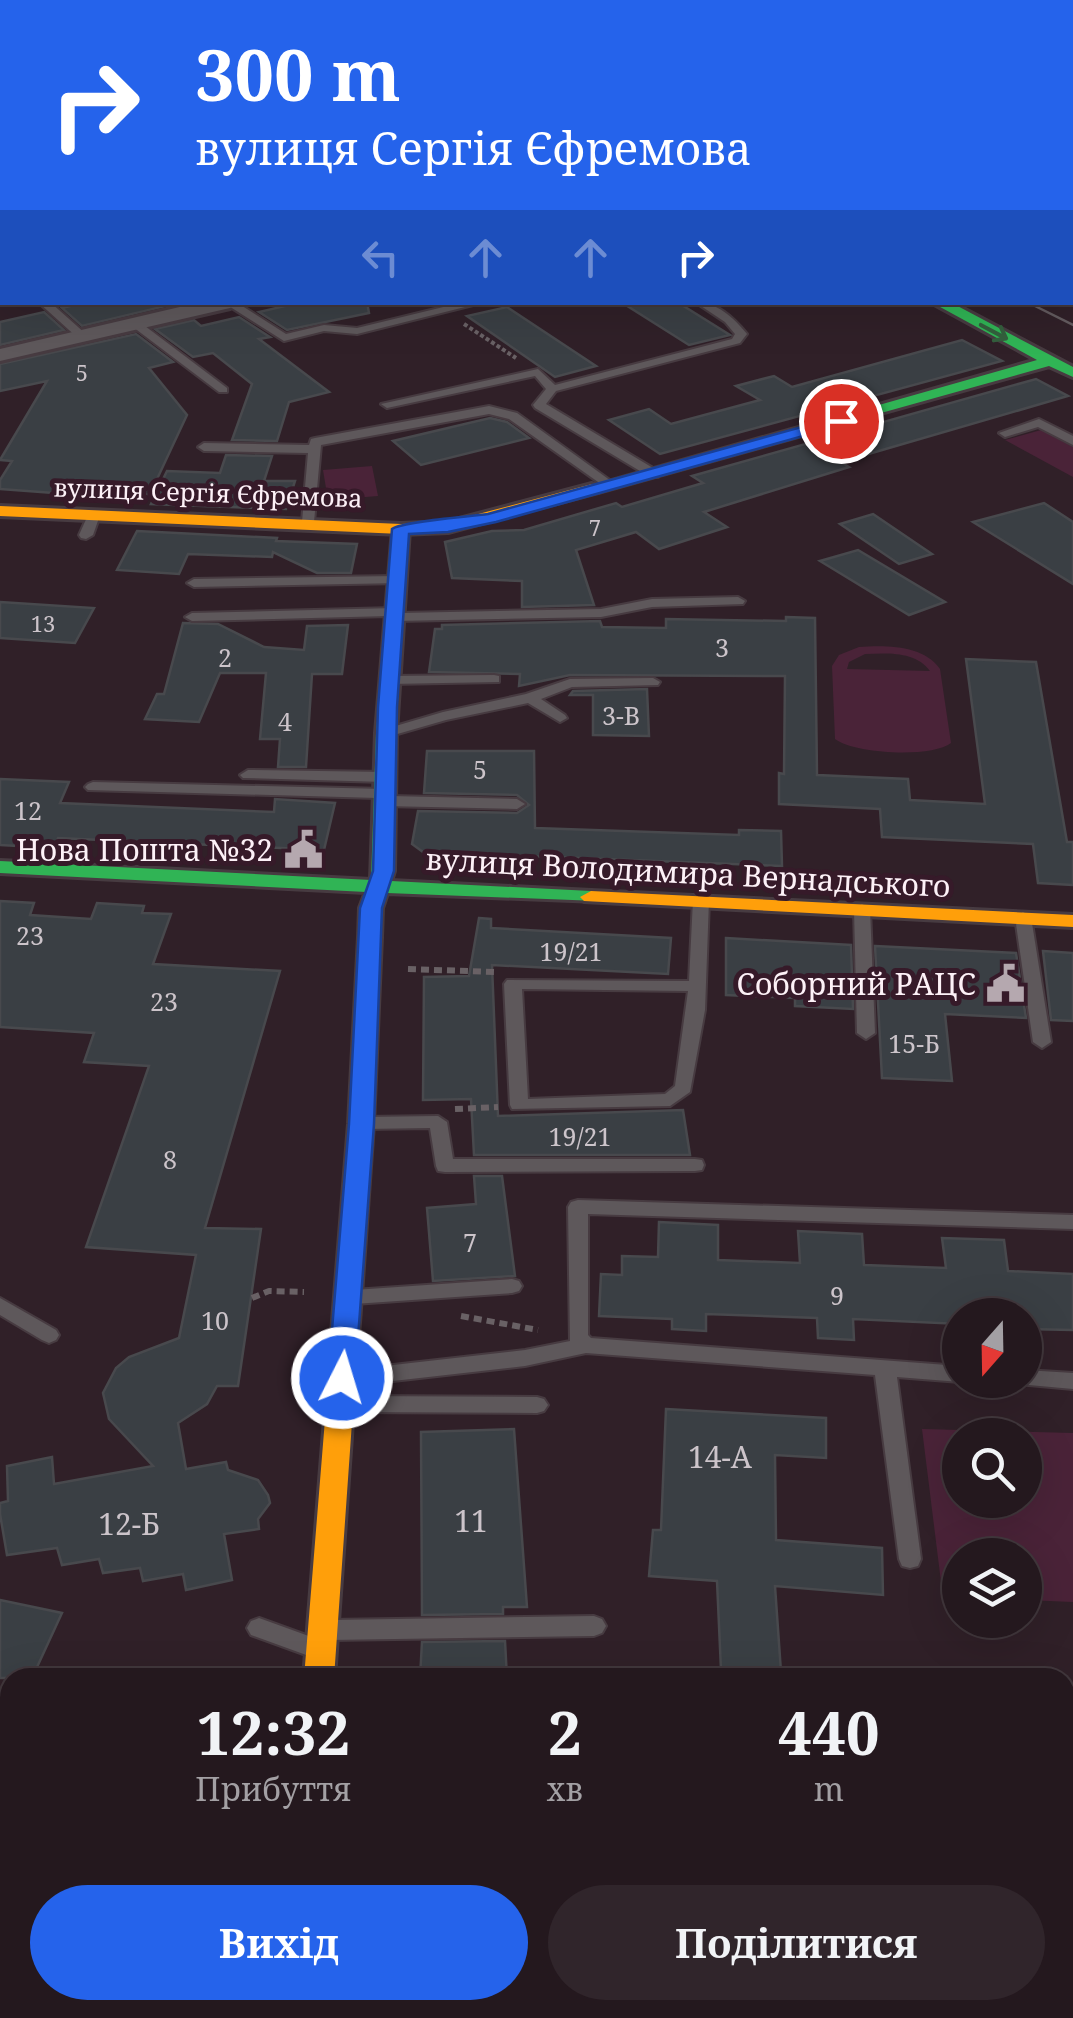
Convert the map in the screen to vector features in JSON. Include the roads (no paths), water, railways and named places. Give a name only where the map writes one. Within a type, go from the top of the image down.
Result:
[{"type":"street","points":[[0,356],[221,305]]},
{"type":"street","points":[[944,305],[1073,373]]},
{"type":"street","name":"вулиця Сергія Єфремова","points":[[0,512],[90,525],[308,522],[400,529],[469,523],[1050,361]]},
{"type":"street","points":[[321,1668],[362,1124],[371,908],[384,871],[386,733],[400,529]]},
{"type":"street","name":"вулиця Володимира Вернадського","points":[[0,867],[1073,921]]},
{"type":"lane","points":[[46,305],[82,337]]},
{"type":"lane","points":[[232,305],[284,338],[324,328],[357,331],[468,305]]},
{"type":"lane","points":[[654,474],[538,405],[552,389],[736,341],[741,334],[729,320],[705,305]]},
{"type":"lane","points":[[136,325],[224,390]]},
{"type":"lane","points":[[387,404],[538,372],[552,389]]},
{"type":"lane","points":[[308,522],[315,442],[490,410],[504,412],[612,486]]},
{"type":"lane","points":[[1006,433],[1040,423],[1073,441]]},
{"type":"lane","points":[[204,448],[314,449]]},
{"type":"lane","points":[[194,583],[397,580]]},
{"type":"lane","points":[[192,616],[601,613],[652,603],[738,601]]},
{"type":"lane","points":[[389,680],[494,679]]},
{"type":"lane","points":[[386,733],[443,716],[530,698],[570,682],[654,682]]},
{"type":"lane","points":[[530,698],[560,718]]},
{"type":"lane","points":[[248,775],[384,791]]},
{"type":"lane","points":[[93,787],[384,791],[516,798]]},
{"type":"lane","points":[[697,986],[513,984],[519,1105],[670,1100],[684,1088],[697,986],[701,900]]},
{"type":"lane","points":[[862,909],[866,1032]]},
{"type":"lane","points":[[1022,918],[1042,1042]]},
{"type":"lane","points":[[362,1124],[438,1122],[445,1166],[696,1164]]},
{"type":"lane","points":[[582,1341],[578,1207],[1073,1222]]},
{"type":"lane","points":[[348,1298],[512,1286]]},
{"type":"lane","points":[[0,1305],[49,1336]]},
{"type":"lane","points":[[342,1378],[556,1352],[582,1341],[942,1373]]},
{"type":"lane","points":[[885,1370],[910,1559]]},
{"type":"lane","points":[[1042,1379],[1073,1380]]},
{"type":"lane","points":[[340,1404],[537,1406]]},
{"type":"lane","points":[[259,1628],[324,1641],[594,1626]]},
{"type":"tram line","points":[[1033,305],[1073,325]]},
{"type":"place","name":"Нова Пошта №32","points":[[303,849]]},
{"type":"place","name":"Соборний РАЦС","points":[[1006,983]]}]
